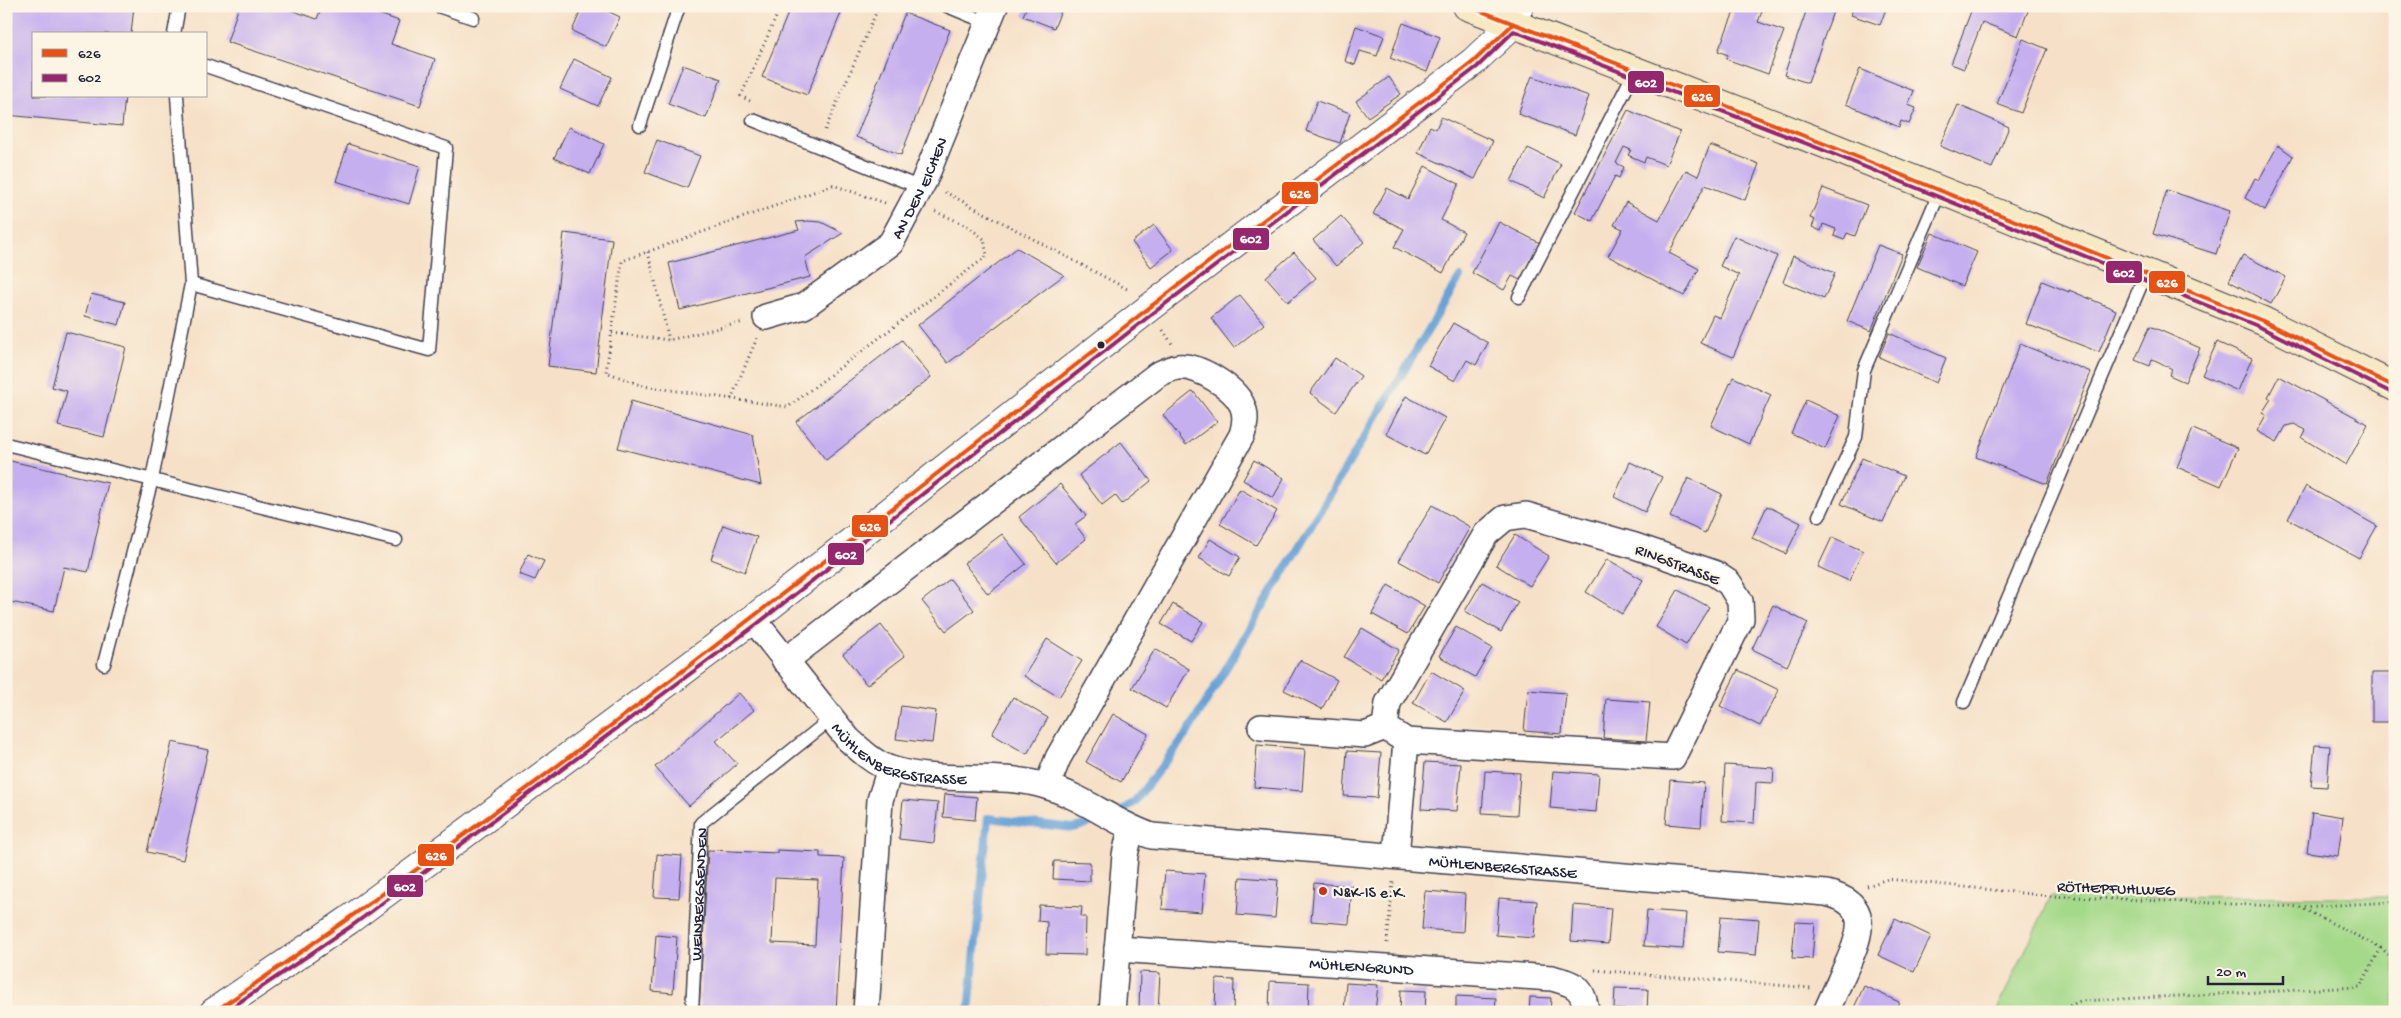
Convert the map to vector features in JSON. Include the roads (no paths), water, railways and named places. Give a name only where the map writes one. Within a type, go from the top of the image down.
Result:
[{"type":"main road","points":[[1467,6],[1517,15],[1635,71],[2263,321],[2395,387]]},
{"type":"street","name":"AN DEN EICHEN","points":[[766,317],[804,306],[891,243],[922,184],[991,14]]},
{"type":"street","points":[[214,1012],[349,920],[752,619],[1148,309],[1473,62],[1517,15]]},
{"type":"street","points":[[785,661],[1156,375],[1178,367],[1189,367],[1203,371],[1234,392],[1242,405],[1246,421],[1242,435],[1058,758],[1047,786]]},
{"type":"street","name":"RINGSTRASSE","points":[[1385,727],[1388,703],[1486,534],[1505,518],[1526,515],[1635,546],[1705,570],[1729,583],[1740,600],[1741,620],[1673,757],[1406,741]]},
{"type":"street","name":"MÜHLENBERGSTRASSE","points":[[752,619],[848,739],[866,755],[890,769],[918,774],[1023,781],[1047,786],[1079,800],[1131,829],[1152,836],[1826,893],[1841,896],[1855,908],[1861,926],[1857,944],[1831,1001]]},
{"type":"street","points":[[1261,727],[1365,734],[1385,727],[1406,741],[1396,856]]},
{"type":"street","points":[[866,1012],[880,800],[890,769]]},
{"type":"street","points":[[1112,1012],[1125,855],[1131,829]]},
{"type":"street","name":"MÜHLENGRUND","points":[[1117,949],[1552,978],[1574,984],[1585,999],[1586,1012]]},
{"type":"lane","points":[[174,32],[179,6]]},
{"type":"lane","points":[[438,6],[473,18]]},
{"type":"lane","points":[[640,125],[679,6]]},
{"type":"lane","name":"AN DEN EICHEN","points":[[947,6],[991,14]]},
{"type":"lane","points":[[191,284],[428,350],[446,148],[208,67]]},
{"type":"lane","points":[[1519,297],[1635,71]]},
{"type":"lane","points":[[104,664],[152,478],[191,284],[177,98]]},
{"type":"lane","points":[[753,120],[922,184]]},
{"type":"lane","points":[[1819,516],[1856,437],[1864,370],[1940,191]]},
{"type":"lane","points":[[1964,702],[2146,273]]},
{"type":"lane","points":[[6,444],[152,478],[396,540]]},
{"type":"lane","name":"WEINBERGSENDEN","points":[[692,1012],[701,823],[831,719]]},
{"type":"waterway","points":[[1124,809],[1135,801],[1188,732],[1460,277]]},
{"type":"waterway","points":[[969,1012],[988,818],[1073,828],[1088,824]]},
{"type":"place","name":"N&K-IS e.K.","points":[[1323,891]]}]
